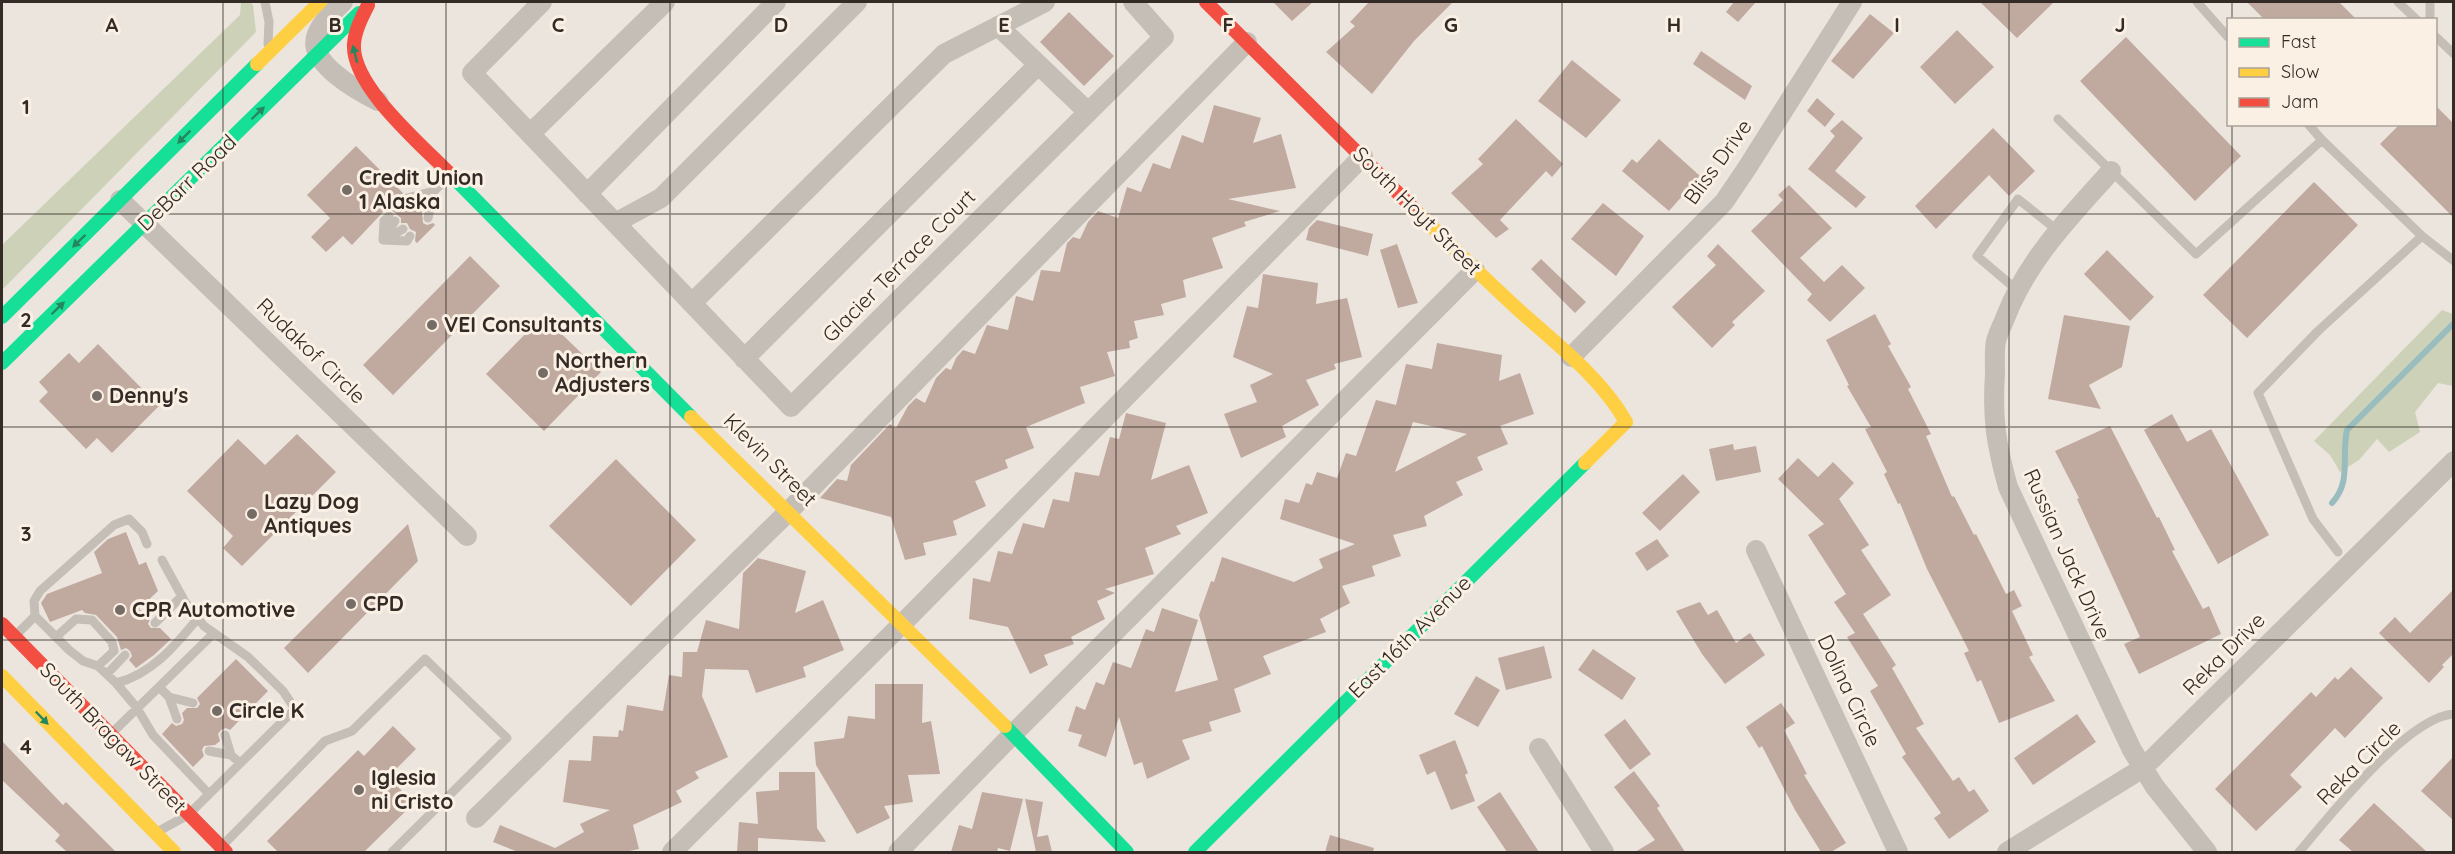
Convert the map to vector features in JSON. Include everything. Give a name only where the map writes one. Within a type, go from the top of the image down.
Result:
[{"type":"street","name":"DeBarr Road","points":[[2,316],[320,2]]},
{"type":"street","points":[[318,55],[315,45],[316,35],[329,16],[344,2]]},
{"type":"street","name":"Glacier Terrace Court","points":[[542,2],[472,73],[790,407],[1164,37],[1133,2]]},
{"type":"street","points":[[530,134],[665,2]]},
{"type":"street","points":[[587,194],[776,2]]},
{"type":"street","points":[[615,223],[661,198],[857,2]]},
{"type":"street","points":[[692,303],[944,54],[1045,2]]},
{"type":"street","name":"South Hoyt Street","points":[[1206,2],[1475,270],[1571,357],[1615,402],[1626,422]]},
{"type":"street","name":"Bliss Drive","points":[[1571,357],[1724,202],[1852,2]]},
{"type":"street","name":"DeBarr Road","points":[[2,363],[369,3]]},
{"type":"street","name":"Klevin Street","points":[[369,3],[353,38],[353,52],[378,101]]},
{"type":"street","points":[[998,26],[1088,112]]},
{"type":"street","points":[[476,818],[788,512],[1247,42]]},
{"type":"street","name":"Klevin Street","points":[[318,55],[352,87],[378,101],[1012,734],[1127,852]]},
{"type":"street","name":"Glacier Terrace Court","points":[[744,359],[1038,65]]},
{"type":"street","points":[[672,852],[902,624],[1363,156]]},
{"type":"street","name":"Russian Jack Drive","points":[[2111,171],[2057,230],[2017,290],[1996,341],[1992,411],[1998,451],[2008,487],[2132,750],[2155,787],[2207,852]]},
{"type":"street","name":"Rudakof Circle","points":[[120,200],[467,536]]},
{"type":"street","points":[[898,852],[1012,734],[1475,270]]},
{"type":"street","name":"East 16th Avenue","points":[[1195,852],[1626,422]]},
{"type":"street","name":"Reka Drive","points":[[2007,852],[2143,768],[2454,461]]},
{"type":"street","name":"Dolina Circle","points":[[1756,550],[1898,852]]},
{"type":"street","name":"South Bragaw Street","points":[[2,624],[188,815],[220,851]]},
{"type":"street","name":"South Bragaw Street","points":[[2,676],[174,852]]},
{"type":"street","points":[[1539,748],[1604,852]]},
{"type":"lane","points":[[260,62],[270,33],[266,2]]},
{"type":"lane","points":[[2197,2],[2227,35]]},
{"type":"lane","points":[[2398,2],[2415,18]]},
{"type":"lane","points":[[2430,2],[2430,18]]},
{"type":"lane","points":[[2437,38],[2454,54]]},
{"type":"lane","points":[[2058,119],[2196,254],[2322,140]]},
{"type":"lane","points":[[2310,126],[2422,236],[2454,261]]},
{"type":"lane","points":[[425,215],[434,191],[451,174]]},
{"type":"lane","points":[[410,200],[434,191]]},
{"type":"lane","points":[[2017,290],[1977,256],[2018,199],[2057,230]]},
{"type":"lane","points":[[392,218],[383,240],[407,241],[407,233]]},
{"type":"lane","points":[[2338,552],[2313,519],[2258,393],[2318,331],[2422,236]]},
{"type":"lane","points":[[147,544],[142,532],[129,519],[114,525],[40,591],[34,601],[35,615],[83,661],[98,666],[116,683],[137,708],[153,735],[209,794]]},
{"type":"lane","points":[[154,833],[188,815],[295,709],[283,692],[248,657],[213,634],[198,618],[182,596],[162,560]]},
{"type":"lane","points":[[155,623],[182,596]]},
{"type":"lane","points":[[14,637],[35,615]]},
{"type":"lane","points":[[116,683],[141,675],[172,647],[198,618]]},
{"type":"lane","points":[[57,637],[76,619],[92,620],[112,642],[114,651],[98,666]]},
{"type":"lane","points":[[110,735],[213,634]]},
{"type":"lane","points":[[107,674],[125,655]]},
{"type":"lane","points":[[220,851],[325,741],[352,731],[424,659],[507,738],[392,852]]},
{"type":"lane","points":[[159,687],[169,697],[177,719]]},
{"type":"lane","points":[[169,697],[193,703]]},
{"type":"lane","name":"Reka Circle","points":[[2300,852],[2336,808],[2403,739],[2441,714],[2454,714]]},
{"type":"lane","points":[[225,735],[231,755]]},
{"type":"lane","points":[[209,751],[231,755],[240,763]]},
{"type":"green space","points":[[241,2],[250,2],[253,5],[256,32],[2,290],[2,245],[240,15]]},
{"type":"green space","points":[[2442,310],[2453,314],[2453,386],[2438,383],[2415,412],[2420,432],[2389,452],[2377,439],[2359,460],[2340,472],[2330,455],[2314,441]]},
{"type":"building","points":[[1273,2],[1313,2],[1292,21]]},
{"type":"building","points":[[1369,2],[1453,2],[1414,41],[1372,94],[1326,52],[1355,26],[1350,22]]},
{"type":"building","points":[[1734,2],[1756,2],[1738,22],[1726,12]]},
{"type":"building","points":[[1980,2],[2054,2],[2017,38]]},
{"type":"building","points":[[2247,2],[2339,2],[2355,18],[2263,18]]},
{"type":"building","points":[[1069,12],[1114,56],[1084,86],[1040,42]]},
{"type":"building","points":[[1870,14],[1894,33],[1853,79],[1831,61]]},
{"type":"building","points":[[1957,30],[1994,67],[1955,104],[1920,67]]},
{"type":"building","points":[[2126,37],[2241,156],[2195,201],[2080,81]]},
{"type":"building","points":[[1701,51],[1752,86],[1745,100],[1693,64]]},
{"type":"building","points":[[1572,60],[1621,100],[1586,138],[1538,101]]},
{"type":"building","points":[[1817,98],[1835,114],[1825,127],[1807,111]]},
{"type":"building","points":[[1214,105],[1261,118],[1253,143],[1281,134],[1296,188],[1228,199],[1280,211],[1244,222],[1246,226],[1212,238],[1223,268],[1183,280],[1186,297],[1161,304],[1164,315],[1134,321],[1138,338],[1129,341],[1130,348],[1107,352],[1115,376],[1080,387],[1085,403],[1026,427],[1034,448],[1005,460],[1008,468],[975,481],[986,506],[953,521],[957,535],[923,543],[926,555],[905,560],[891,517],[820,498],[837,479],[847,481],[851,465],[890,424],[896,428],[908,406],[916,398],[925,403],[936,378],[946,368],[951,370],[956,358],[963,350],[975,354],[987,325],[1008,330],[1016,296],[1033,301],[1041,270],[1060,272],[1067,243],[1073,237],[1080,239],[1088,222],[1098,211],[1118,218],[1127,187],[1141,192],[1153,163],[1170,169],[1182,135],[1203,143]]},
{"type":"building","points":[[2437,107],[2454,124],[2454,218],[2380,144],[2398,126],[2437,126]]},
{"type":"building","points":[[1516,119],[1563,164],[1552,177],[1546,171],[1500,220],[1509,229],[1496,238],[1451,193],[1483,164],[1478,159]]},
{"type":"building","points":[[1842,120],[1863,138],[1835,171],[1866,197],[1856,208],[1808,169],[1835,136],[1830,131]]},
{"type":"building","points":[[1993,128],[2035,171],[2009,196],[1989,175],[1936,229],[1915,206]]},
{"type":"building","points":[[1659,139],[1700,176],[1669,211],[1622,171],[1632,159],[1637,163]]},
{"type":"building","points":[[356,146],[403,193],[400,199],[403,203],[413,203],[422,212],[423,223],[435,225],[417,243],[415,241],[416,232],[410,229],[407,223],[401,223],[401,218],[390,209],[384,211],[352,245],[343,236],[326,252],[311,237],[330,218],[307,195]]},
{"type":"building","points":[[2314,182],[2358,225],[2247,338],[2203,295]]},
{"type":"building","points":[[1789,185],[1832,228],[1800,258],[1824,282],[1842,265],[1865,288],[1830,322],[1807,300],[1812,294],[1751,231],[1783,200],[1778,195]]},
{"type":"building","points":[[1603,203],[1644,236],[1616,276],[1571,239]]},
{"type":"building","points":[[1317,220],[1373,234],[1368,256],[1306,240],[1309,228]]},
{"type":"building","points":[[1397,244],[1418,303],[1398,308],[1380,250]]},
{"type":"building","points":[[1718,244],[1765,291],[1732,322],[1735,325],[1712,348],[1672,307],[1716,265],[1707,256]]},
{"type":"building","points":[[2107,250],[2154,297],[2130,321],[2084,274]]},
{"type":"building","name":"VEI Consultants","points":[[470,256],[500,286],[393,395],[363,365]]},
{"type":"building","points":[[1541,259],[1586,302],[1575,313],[1531,269]]},
{"type":"building","points":[[1263,274],[1318,283],[1316,304],[1347,298],[1362,357],[1334,364],[1336,369],[1306,380],[1319,405],[1282,426],[1286,437],[1241,458],[1224,414],[1257,402],[1250,385],[1273,374],[1233,357],[1247,306],[1258,308]]},
{"type":"building","points":[[1875,314],[1891,344],[1888,346],[1911,387],[1908,389],[1931,434],[1926,436],[1952,497],[1954,496],[1974,535],[1976,534],[2006,594],[2014,590],[2022,606],[2012,611],[2033,655],[2029,657],[2055,701],[1999,723],[1981,680],[1977,682],[1964,653],[1969,651],[1927,569],[1900,503],[1898,504],[1884,474],[1887,472],[1865,429],[1871,427],[1847,386],[1849,385],[1826,340]]},
{"type":"building","points":[[2064,315],[2130,326],[2122,367],[2089,385],[2101,409],[2048,399]]},
{"type":"building","name":"Northern Adjusters","points":[[543,316],[601,372],[544,431],[486,374]]},
{"type":"building","points":[[1437,343],[1502,355],[1499,381],[1520,373],[1534,414],[1500,426],[1508,444],[1477,457],[1483,470],[1456,482],[1463,495],[1424,516],[1427,526],[1393,535],[1401,556],[1372,566],[1375,576],[1342,586],[1350,603],[1320,619],[1326,632],[1263,656],[1271,674],[1234,689],[1241,712],[1209,722],[1212,731],[1182,740],[1190,759],[1147,779],[1142,762],[1134,765],[1119,717],[1106,757],[1078,746],[1082,735],[1068,731],[1076,706],[1085,710],[1096,682],[1104,685],[1113,662],[1131,668],[1146,629],[1154,632],[1162,608],[1198,620],[1175,692],[1218,680],[1199,615],[1222,557],[1294,582],[1323,568],[1319,559],[1355,544],[1280,519],[1285,499],[1299,503],[1306,483],[1312,485],[1317,472],[1337,478],[1346,453],[1356,456],[1376,400],[1396,405],[1406,364],[1432,369]],"holes":[[[1413,422],[1467,434],[1395,472]]]},
{"type":"building","name":"Denny's","points":[[98,344],[159,406],[112,453],[97,438],[86,449],[39,401],[48,392],[39,382],[69,353],[79,363]]},
{"type":"building","points":[[1126,413],[1166,423],[1151,480],[1189,465],[1208,513],[1176,526],[1181,534],[1145,548],[1154,574],[1105,589],[1115,593],[1097,601],[1105,619],[1071,637],[1074,644],[1044,655],[1048,665],[1030,674],[1008,627],[969,619],[973,578],[990,582],[998,551],[1012,554],[1023,523],[1044,528],[1053,499],[1069,502],[1075,472],[1099,476],[1110,437],[1119,439]]},
{"type":"building","points":[[2172,414],[2187,442],[2211,429],[2269,535],[2218,564],[2144,430]]},
{"type":"building","points":[[2110,426],[2157,518],[2159,517],[2175,550],[2172,551],[2203,609],[2209,606],[2221,634],[2139,674],[2124,644],[2140,637],[2077,499],[2079,498],[2055,451]]},
{"type":"building","name":"Lazy Dog Antiques","points":[[297,434],[336,472],[242,566],[223,548],[233,536],[187,491],[238,439],[265,465]]},
{"type":"building","points":[[1733,444],[1734,450],[1756,446],[1761,472],[1716,481],[1709,449]]},
{"type":"building","points":[[1798,458],[1818,477],[1833,462],[1854,483],[1839,499],[1869,545],[1861,550],[1891,595],[1863,614],[1896,665],[1892,668],[1924,724],[1916,728],[1953,781],[1959,777],[1969,792],[1974,789],[1989,811],[1949,839],[1934,818],[1941,813],[1902,757],[1906,754],[1870,691],[1878,686],[1847,637],[1855,633],[1834,602],[1846,594],[1808,535],[1824,524],[1778,479]]},
{"type":"building","points":[[616,459],[696,540],[631,606],[549,526]]},
{"type":"building","points":[[1683,474],[1700,492],[1660,531],[1642,513]]},
{"type":"building","name":"CPD","points":[[408,524],[418,561],[308,673],[284,648]]},
{"type":"building","points":[[126,532],[139,565],[146,562],[158,591],[139,609],[150,619],[148,624],[151,628],[160,628],[171,639],[136,668],[129,660],[132,656],[130,651],[126,648],[121,650],[117,637],[96,615],[85,613],[82,610],[50,622],[41,603],[47,594],[102,573],[94,552],[108,539]]},
{"type":"building","points":[[1657,539],[1669,556],[1647,571],[1635,553]]},
{"type":"building","points":[[758,558],[806,571],[795,613],[823,600],[844,650],[803,667],[806,677],[756,693],[748,670],[705,669],[702,696],[728,757],[695,772],[699,778],[676,791],[682,802],[633,825],[639,849],[625,852],[518,852],[493,842],[500,825],[555,848],[584,832],[580,824],[610,810],[563,802],[569,760],[591,761],[593,736],[618,737],[619,730],[623,731],[627,705],[663,711],[669,675],[682,677],[683,652],[697,652],[706,620],[739,629],[743,573]]},
{"type":"building","points":[[2454,589],[2454,653],[2429,683],[2379,633],[2395,617],[2410,633]]},
{"type":"building","points":[[1700,602],[1708,615],[1717,610],[1736,643],[1750,633],[1765,655],[1725,684],[1702,654],[1676,611]]},
{"type":"building","points":[[1544,646],[1552,678],[1506,690],[1498,658]]},
{"type":"building","points":[[1593,649],[1636,678],[1622,700],[1578,670]]},
{"type":"building","name":"Circle K","points":[[236,659],[268,691],[230,730],[226,728],[221,730],[218,734],[220,741],[215,745],[204,746],[202,750],[204,756],[193,767],[162,734],[172,723],[176,726],[182,724],[184,720],[182,713],[187,708],[197,708],[200,704],[197,698]]},
{"type":"building","points":[[2351,667],[2383,698],[2345,738],[2335,728],[2290,775],[2302,787],[2256,831],[2215,789],[2311,692],[2316,697],[2335,677],[2338,680]]},
{"type":"building","points":[[1476,676],[1500,690],[1478,727],[1454,714]]},
{"type":"building","points":[[875,684],[923,684],[922,723],[931,721],[940,774],[908,775],[913,802],[884,806],[890,818],[857,834],[816,765],[814,742],[844,738],[848,716],[875,719]]},
{"type":"building","points":[[1781,703],[1795,723],[1784,730],[1807,774],[1804,775],[1846,843],[1831,852],[1821,852],[1795,810],[1762,746],[1759,748],[1746,727]]},
{"type":"building","points":[[2077,714],[2096,742],[2033,785],[2014,758]]},
{"type":"building","points":[[1625,719],[1651,754],[1630,770],[1604,735]]},
{"type":"building","name":"Iglesia ni Cristo","points":[[393,726],[416,749],[388,777],[414,803],[364,852],[278,852],[267,841],[358,750],[364,756]]},
{"type":"building","points":[[1455,740],[1468,773],[1465,775],[1475,801],[1451,810],[1435,771],[1427,775],[1419,755]]},
{"type":"building","points":[[2,741],[63,805],[66,802],[116,852],[67,852],[55,841],[60,835],[2,780]]},
{"type":"building","points":[[2454,756],[2454,821],[2421,791]]},
{"type":"building","points":[[1634,771],[1660,806],[1657,808],[1685,852],[1635,852],[1655,840],[1614,787]]},
{"type":"building","points":[[779,772],[815,772],[817,828],[826,842],[758,838],[758,852],[737,852],[739,822],[758,824],[756,792],[779,790]]},
{"type":"building","points":[[982,792],[1023,799],[1010,851],[998,848],[997,852],[951,852],[959,825],[972,829]]},
{"type":"building","points":[[1500,792],[1539,852],[1507,852],[1477,807]]},
{"type":"building","points":[[1025,799],[1043,802],[1037,837],[1048,835],[1052,852],[1036,852]]},
{"type":"building","points":[[2374,803],[2427,852],[2353,852],[2339,840]]},
{"type":"building","points":[[1330,835],[1374,848],[1373,852],[1325,852]]},
{"type":"waterway","points":[[2332,503],[2338,495],[2344,477],[2347,430],[2454,323]]},
{"type":"traffic: fast","points":[[2,363],[359,13]]},
{"type":"traffic: fast","points":[[2,317],[257,64]]},
{"type":"traffic: fast","points":[[451,175],[691,417]]},
{"type":"traffic: fast","points":[[1195,852],[1585,463]]},
{"type":"traffic: fast","points":[[1005,726],[1127,852]]},
{"type":"traffic: slow","points":[[257,64],[320,2]]},
{"type":"traffic: slow","points":[[1416,211],[1495,288],[1579,364],[1616,406],[1626,422],[1585,463]]},
{"type":"traffic: slow","points":[[691,417],[1005,726]]},
{"type":"traffic: slow","points":[[2,676],[174,852]]},
{"type":"traffic: jam","points":[[1206,2],[1416,211]]},
{"type":"traffic: jam","points":[[368,5],[357,29],[354,44],[356,60],[364,78],[376,96],[407,132],[451,175]]},
{"type":"traffic: jam","points":[[2,624],[226,852]]},
{"type":"place","name":"Credit Union 1 Alaska","points":[[347,190]]},
{"type":"place","name":"VEI Consultants","points":[[432,325]]},
{"type":"place","name":"Northern Adjusters","points":[[543,373]]},
{"type":"place","name":"Denny's","points":[[97,396]]},
{"type":"place","name":"Lazy Dog Antiques","points":[[252,514]]},
{"type":"place","name":"CPD","points":[[351,604]]},
{"type":"place","name":"CPR Automotive","points":[[120,610]]},
{"type":"place","name":"Circle K","points":[[217,711]]},
{"type":"place","name":"Iglesia ni Cristo","points":[[359,790]]}]
